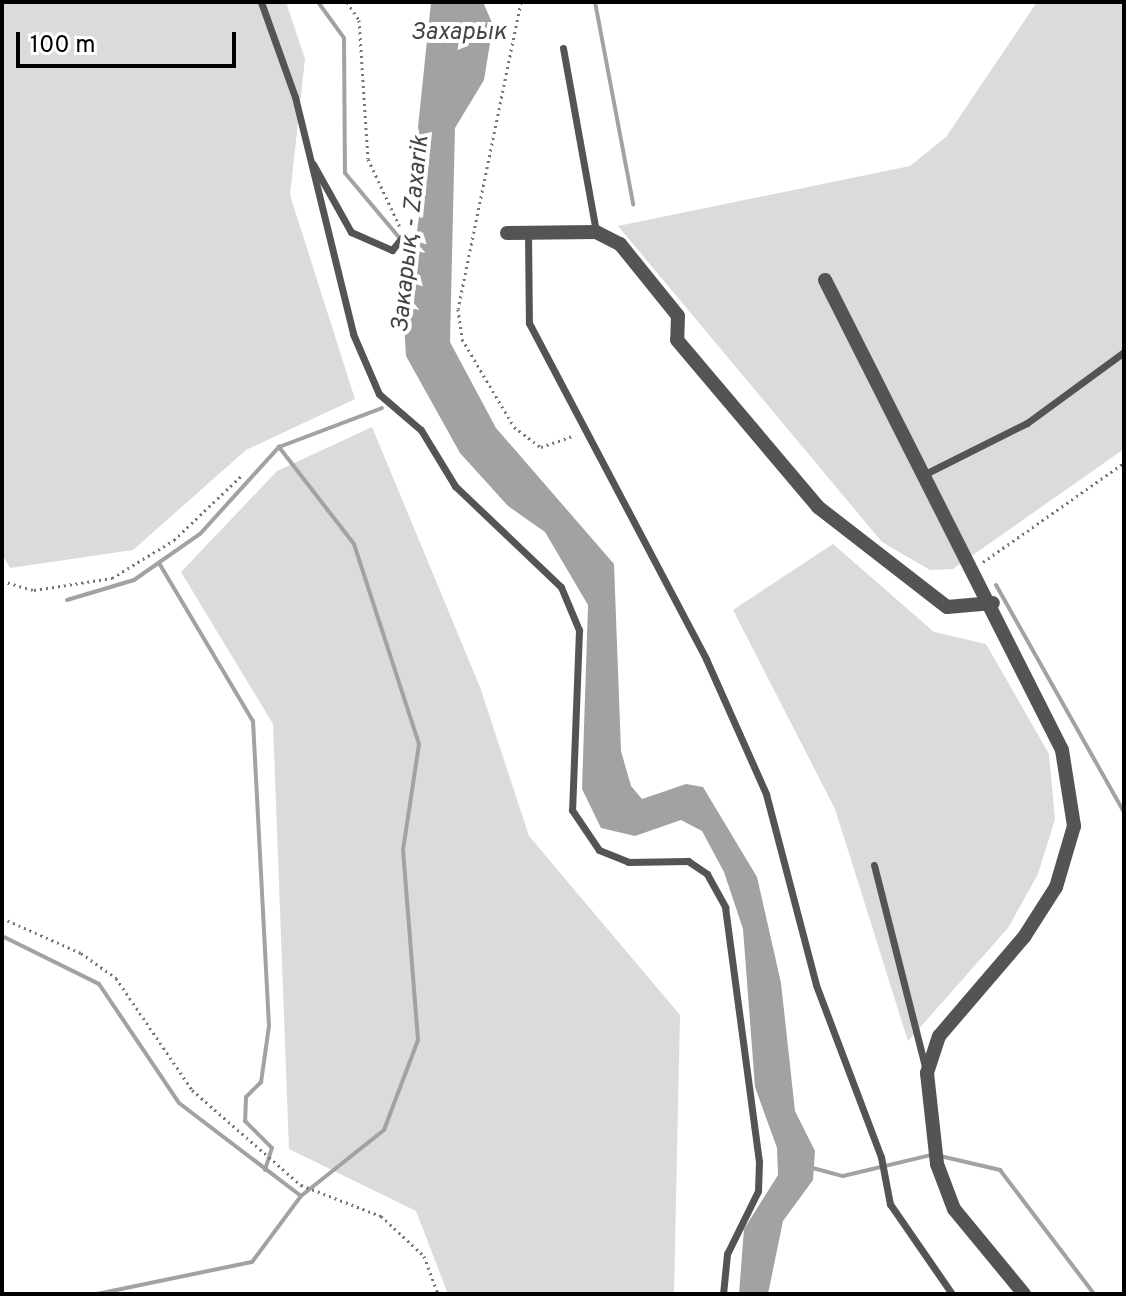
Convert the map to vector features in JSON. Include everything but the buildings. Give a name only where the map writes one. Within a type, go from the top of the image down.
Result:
[{"type":"street","points":[[507,233],[596,232],[620,244],[678,316],[677,340],[818,507],[947,607],[993,603]]},
{"type":"street","points":[[825,280],[976,567],[1062,750],[1074,826],[1056,887],[1024,937],[939,1036],[927,1073],[937,1164],[954,1209],[1024,1294]]},
{"type":"lane","points":[[261,2],[308,156],[353,334],[379,394],[421,430],[455,486],[561,587],[579,630],[572,810],[599,850],[628,862],[688,861],[707,874],[725,907],[759,1162],[758,1191],[727,1254],[723,1294]]},
{"type":"lane","points":[[563,48],[596,232]]},
{"type":"lane","points":[[308,156],[351,232],[392,250],[404,235]]},
{"type":"lane","points":[[528,233],[529,323],[581,432],[706,659],[766,794],[816,985],[881,1157],[890,1204],[952,1294]]},
{"type":"lane","points":[[927,473],[1027,423],[1124,352]]},
{"type":"lane","points":[[874,865],[927,1073]]},
{"type":"path","points":[[347,2],[359,20],[368,159],[404,235]]},
{"type":"path","points":[[521,2],[458,309],[462,339],[514,427],[541,447],[581,432]]},
{"type":"path","points":[[976,567],[1124,463]]},
{"type":"path","points":[[2,581],[34,590],[112,578],[174,540],[242,475]]},
{"type":"path","points":[[2,918],[81,953],[116,978],[192,1090],[301,1185],[381,1216],[424,1256],[438,1294]]},
{"type":"shaded area","points":[[2,2],[286,2],[305,59],[290,195],[355,399],[246,450],[133,550],[10,568],[2,554]]},
{"type":"shaded area","points":[[1037,2],[1124,2],[1124,449],[953,569],[930,570],[882,542],[618,226],[910,166],[946,137]]},
{"type":"shaded area","points":[[372,427],[480,687],[529,836],[680,1015],[674,1294],[448,1294],[416,1211],[289,1149],[273,724],[181,572],[277,471]]},
{"type":"shaded area","points":[[833,544],[934,632],[986,644],[1049,754],[1055,819],[1038,874],[1008,928],[908,1041],[835,809],[733,610]]},
{"type":"water","name":"Захарык","points":[[431,2],[483,2],[493,25],[484,80],[455,128],[450,342],[496,428],[614,564],[621,751],[631,786],[642,799],[686,784],[703,787],[757,877],[781,983],[795,1111],[815,1151],[813,1180],[783,1221],[768,1294],[739,1294],[744,1229],[778,1175],[777,1148],[755,1087],[743,929],[724,872],[702,831],[681,820],[635,836],[601,828],[582,789],[588,605],[545,532],[508,506],[460,453],[406,356],[404,323],[426,167],[418,127]]},
{"type":"waterway","name":"Закарық - Zaxarik","points":[[318,2],[344,38],[345,173],[418,260]]},
{"type":"waterway","points":[[595,2],[633,204]]},
{"type":"waterway","points":[[67,600],[134,580],[200,534],[279,447],[382,408]]},
{"type":"waterway","points":[[97,1294],[252,1262],[301,1196],[384,1130],[418,1040],[403,850],[419,744],[354,544],[279,447]]},
{"type":"waterway","points":[[159,563],[253,721],[269,1026],[261,1082],[246,1097],[245,1121],[272,1148],[265,1170]]},
{"type":"waterway","points":[[996,585],[1124,812]]},
{"type":"waterway","points":[[2,936],[99,984],[179,1103],[301,1196]]},
{"type":"waterway","points":[[809,1167],[843,1176],[931,1155]]},
{"type":"waterway","points":[[940,1156],[1000,1170],[1094,1294]]}]
